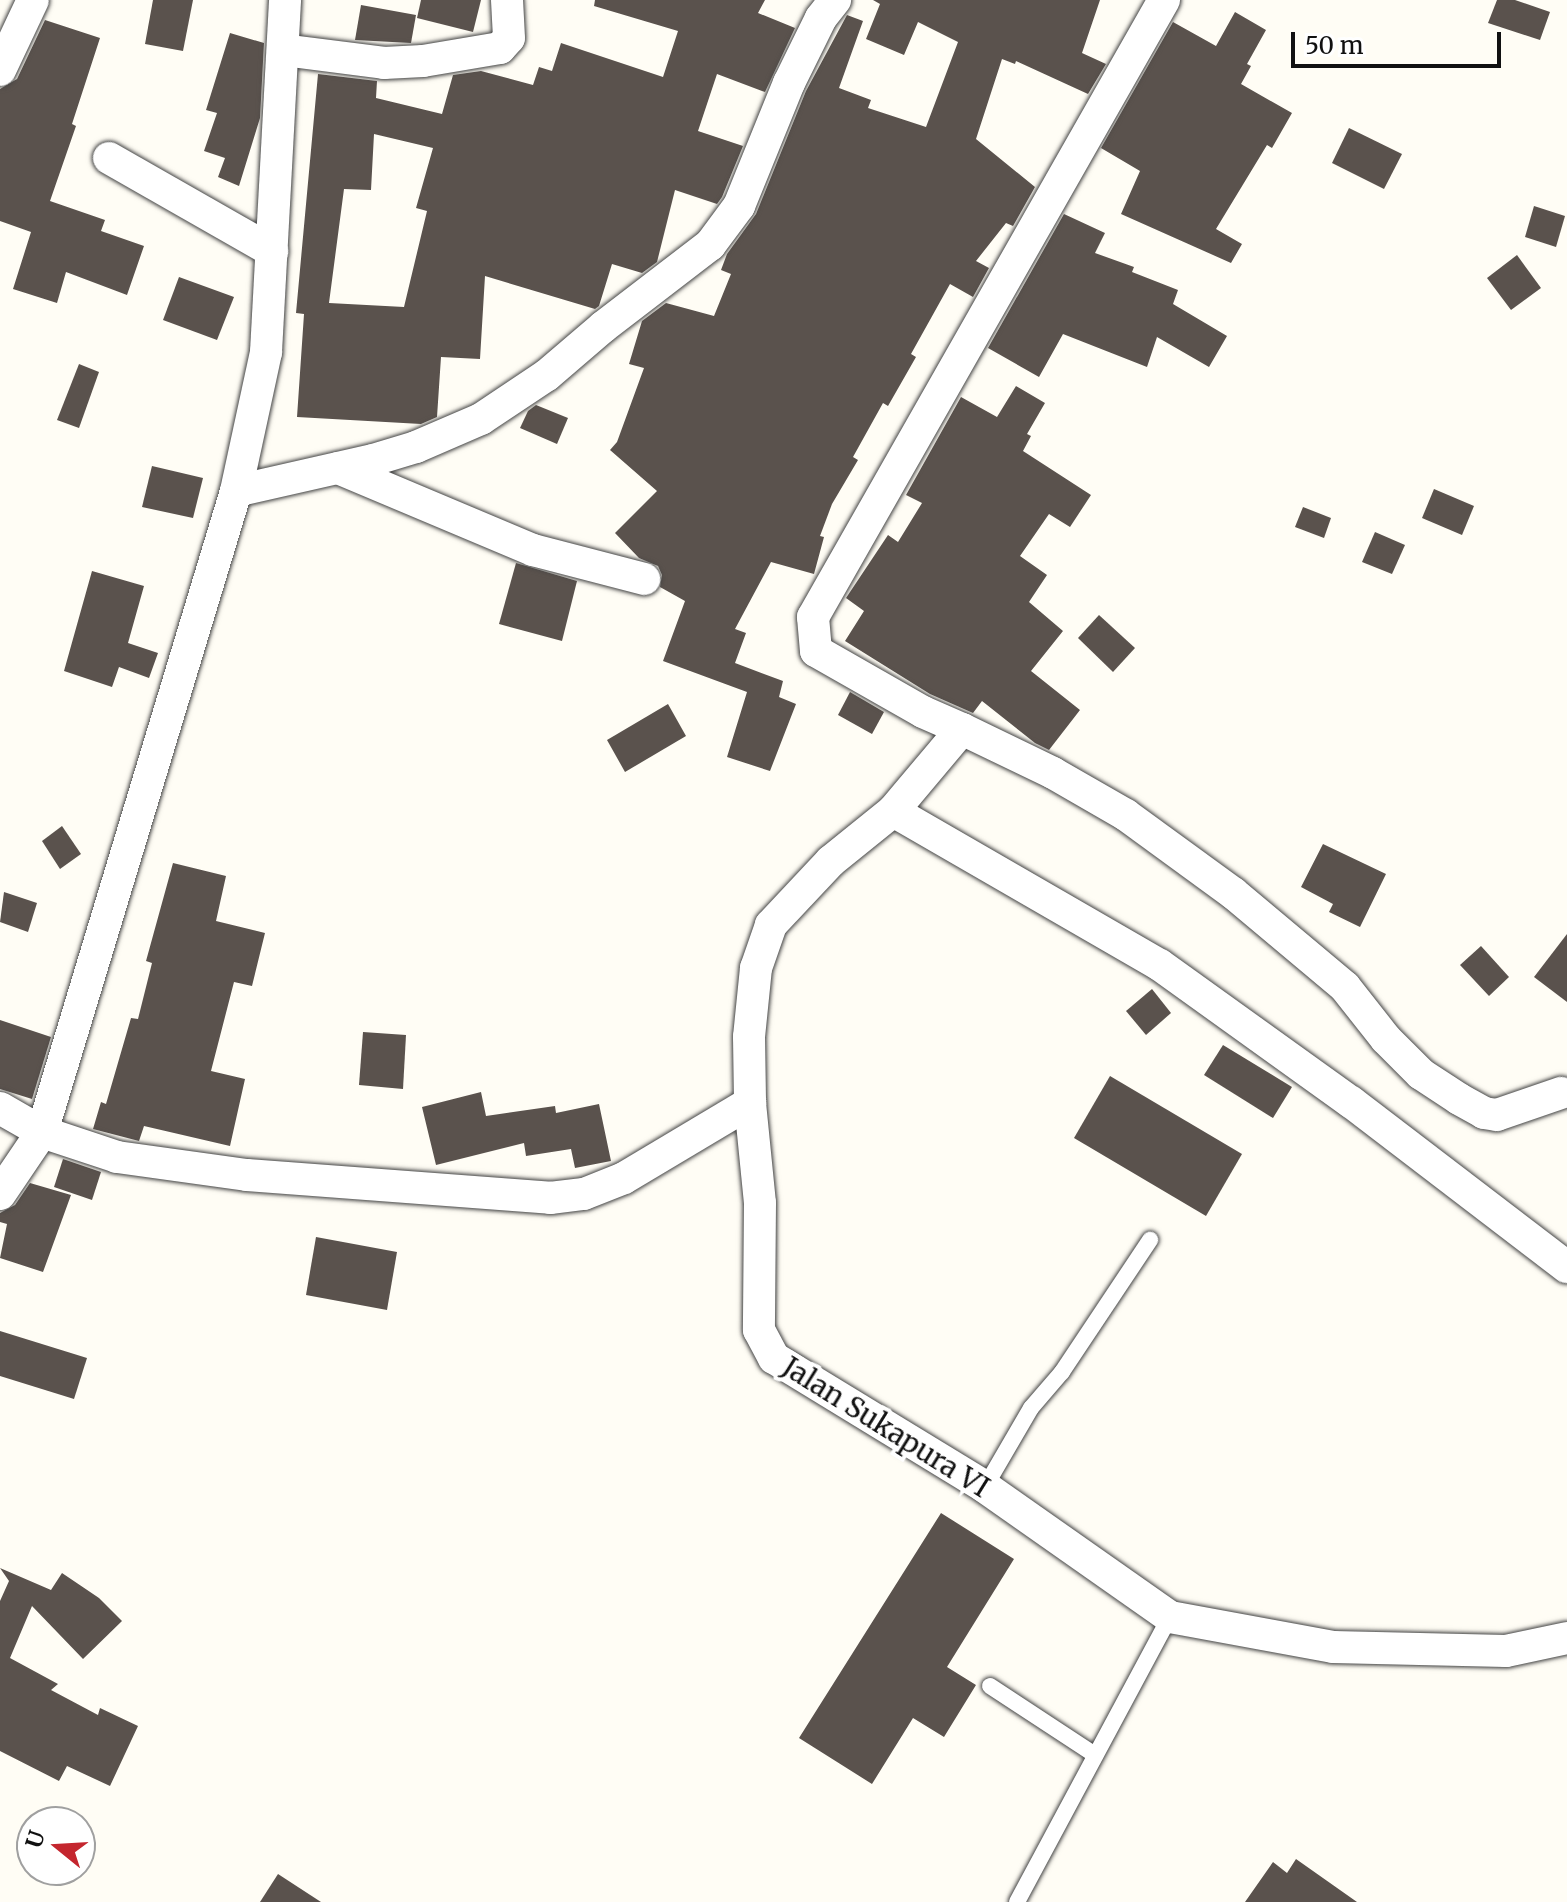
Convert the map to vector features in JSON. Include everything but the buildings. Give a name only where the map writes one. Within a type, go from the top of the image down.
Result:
[{"type":"street","points":[[0,70],[33,0]]},
{"type":"street","points":[[0,1194],[42,1132],[236,491],[266,352],[285,0]]},
{"type":"street","points":[[283,50],[395,63],[500,48],[509,38],[507,0]]},
{"type":"street","points":[[236,491],[416,447],[481,419],[547,375],[710,245],[739,206],[789,83],[821,18],[835,0]]},
{"type":"street","points":[[1164,0],[813,617],[816,651],[923,712],[1053,773],[1126,815],[1233,893],[1345,987],[1386,1039],[1421,1074],[1459,1099],[1484,1113],[1497,1115],[1561,1093]]},
{"type":"street","points":[[109,158],[272,251]]},
{"type":"street","points":[[338,468],[533,550],[644,579]]},
{"type":"street","name":"Jalan Sukapura VI","points":[[962,729],[893,811],[831,861],[771,925],[756,968],[749,1037],[750,1103],[760,1203],[759,1330],[774,1358],[985,1487],[1170,1617]]},
{"type":"street","points":[[893,811],[1160,965],[1351,1102],[1567,1267]]},
{"type":"street","points":[[0,1108],[42,1132],[117,1157],[247,1175],[550,1198],[584,1194],[624,1178],[750,1103]]},
{"type":"street","points":[[1170,1617],[1333,1647],[1506,1651],[1567,1638]]},
{"type":"lane","points":[[985,1487],[1031,1408],[1062,1372],[1150,1240]]},
{"type":"lane","points":[[1017,1902],[1170,1617]]},
{"type":"lane","points":[[990,1686],[1095,1755]]}]
